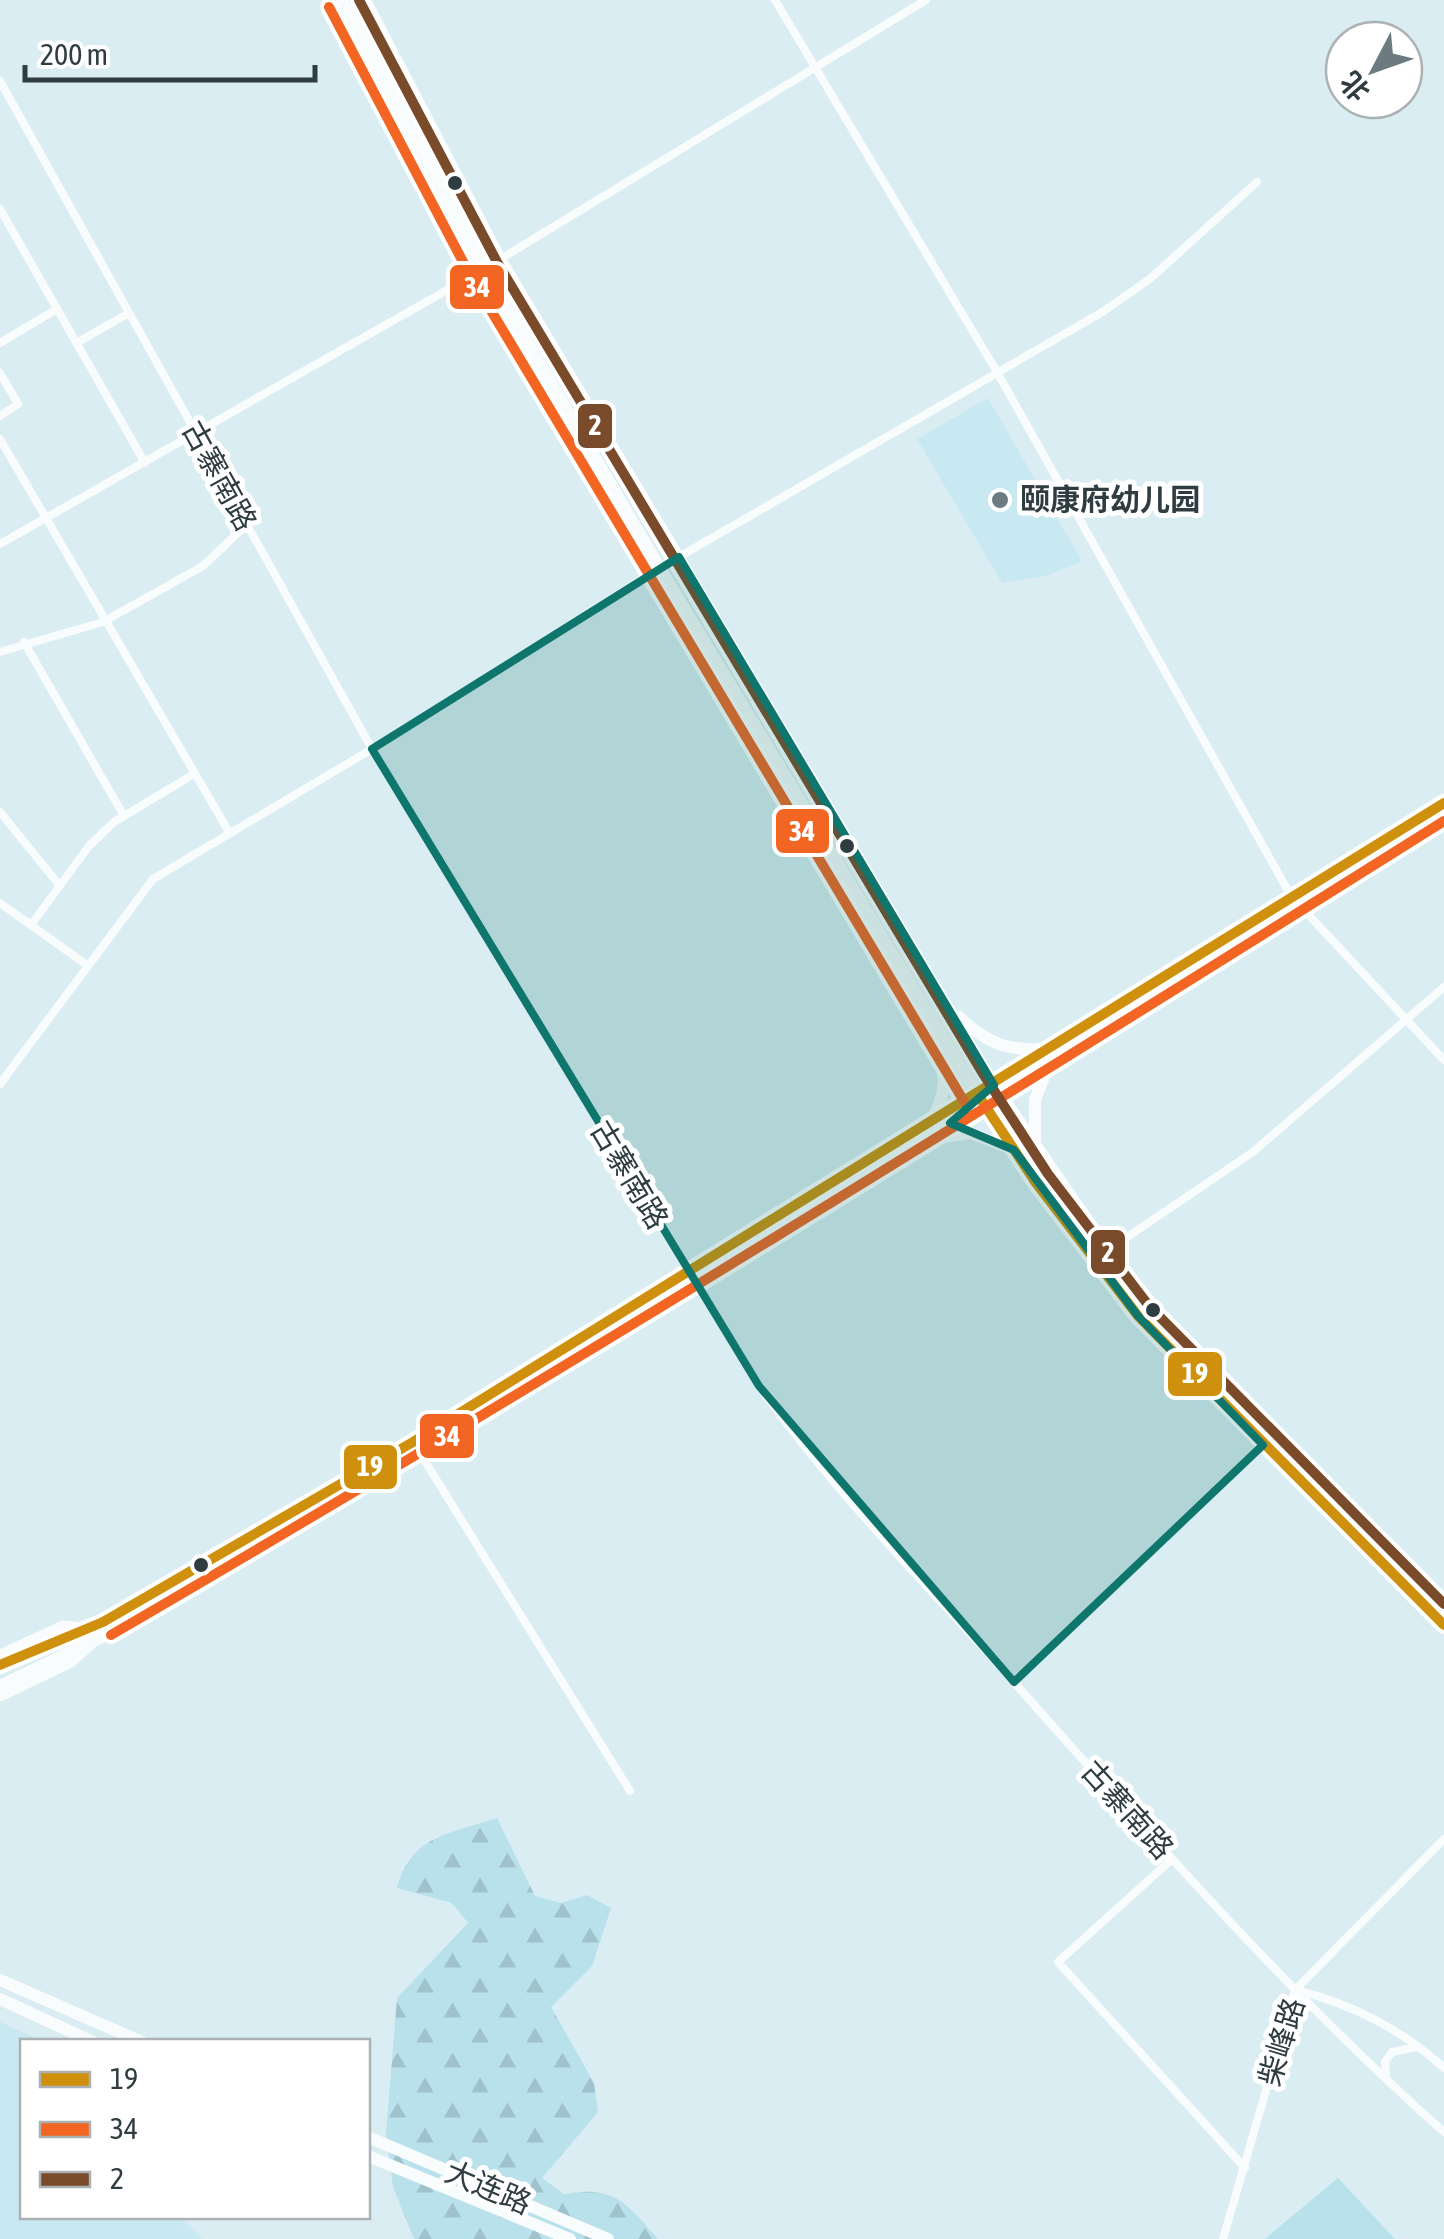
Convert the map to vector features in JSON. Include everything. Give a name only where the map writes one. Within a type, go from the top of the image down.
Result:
[{"type":"main road","points":[[342,0],[484,268],[660,568],[1014,1150],[1138,1316],[1444,1625]]},
{"type":"main road","points":[[364,0],[500,258],[1035,1146],[1108,1250],[1202,1358],[1444,1602]]},
{"type":"main road","points":[[691,1276],[922,1141],[981,1098],[1444,804]]},
{"type":"main road","points":[[1296,900],[1444,816]]},
{"type":"main road","points":[[920,997],[946,1074],[941,1103],[930,1124]]},
{"type":"main road","points":[[949,1008],[983,1039],[1004,1049],[1050,1054]]},
{"type":"main road","points":[[1035,1146],[1036,1098],[1050,1054]]},
{"type":"main road","points":[[0,1686],[170,1604],[416,1445],[930,1124],[981,1098]]},
{"type":"main road","points":[[922,1141],[971,1133],[1014,1150]]},
{"type":"main road","points":[[0,1665],[139,1602],[416,1445]]},
{"type":"main road","points":[[0,1654],[64,1626],[84,1628]]},
{"type":"main road","points":[[0,1696],[71,1662],[93,1643]]},
{"type":"main road","points":[[0,1980],[135,2039]]},
{"type":"main road","points":[[0,2000],[86,2039]]},
{"type":"main road","name":"大连路","points":[[370,2139],[608,2239]]},
{"type":"main road","name":"大连路","points":[[370,2157],[570,2239]]},
{"type":"street","points":[[775,0],[997,372],[1296,900],[1444,1060]]},
{"type":"street","points":[[0,544],[484,268],[926,0]]},
{"type":"street","name":"古寨南路","points":[[0,80],[372,749],[473,908],[518,993],[691,1276],[796,1438],[1171,1860],[1295,1990],[1443,2129]]},
{"type":"street","points":[[0,1084],[153,878],[372,749],[660,568],[1104,311],[1151,278],[1257,182]]},
{"type":"street","points":[[0,209],[145,463]]},
{"type":"street","points":[[0,342],[57,309]]},
{"type":"street","points":[[78,342],[129,312]]},
{"type":"street","points":[[0,373],[18,404],[0,416]]},
{"type":"street","points":[[0,439],[228,832]]},
{"type":"street","points":[[0,652],[103,622],[203,566],[246,526]]},
{"type":"street","points":[[24,642],[124,816]]},
{"type":"street","points":[[31,925],[89,846],[124,816],[194,774]]},
{"type":"street","points":[[0,812],[60,886]]},
{"type":"street","points":[[0,903],[87,965]]},
{"type":"street","points":[[1108,1250],[1253,1152],[1444,987]]},
{"type":"street","points":[[1014,1682],[1263,1444]]},
{"type":"street","points":[[416,1445],[630,1791]]},
{"type":"street","name":"柴峰路","points":[[1224,2239],[1295,1990],[1444,1838]]},
{"type":"street","points":[[1171,1860],[1058,1962],[1245,2168]]},
{"type":"street","points":[[1295,1990],[1330,1999],[1419,2047],[1444,2068]]},
{"type":"street","points":[[1387,2078],[1385,2062],[1392,2052],[1419,2047]]},
{"type":"highlighted area","points":[[679,557],[994,1085],[950,1123],[1014,1150],[1138,1316],[1263,1445],[1014,1682],[759,1386],[372,749]]},
{"type":"shaded area","name":"颐康府幼儿园","points":[[988,398],[1082,561],[1046,576],[1002,583],[917,439]]},
{"type":"shaded area","points":[[0,2022],[38,2039],[20,2039],[20,2219],[182,2219],[202,2239],[0,2239]]},
{"type":"green space","points":[[497,1818],[535,1896],[561,1903],[587,1895],[611,1908],[592,1966],[551,2007],[594,2083],[598,2112],[542,2178],[564,2194],[596,2192],[618,2200],[658,2239],[414,2239],[393,2187],[386,2134],[397,1998],[468,1923],[452,1903],[397,1888],[403,1870],[422,1847],[448,1833]]},
{"type":"green space","points":[[1338,2178],[1395,2239],[1265,2239]]},
{"type":"transit line","name":"2","points":[[359,0],[497,262],[982,1072],[1048,1174],[1149,1306],[1444,1604]]},
{"type":"transit line","name":"34","points":[[329,7],[471,277],[965,1103]]},
{"type":"transit line","name":"19","points":[[0,1665],[103,1622],[413,1442],[1444,803]]},
{"type":"transit line","name":"34","points":[[111,1635],[781,1234],[1444,821]]},
{"type":"transit line","name":"19","points":[[978,1095],[1036,1183],[1138,1316],[1444,1625]]},
{"type":"place","name":"颐康府幼儿园","points":[[1000,500]]}]
